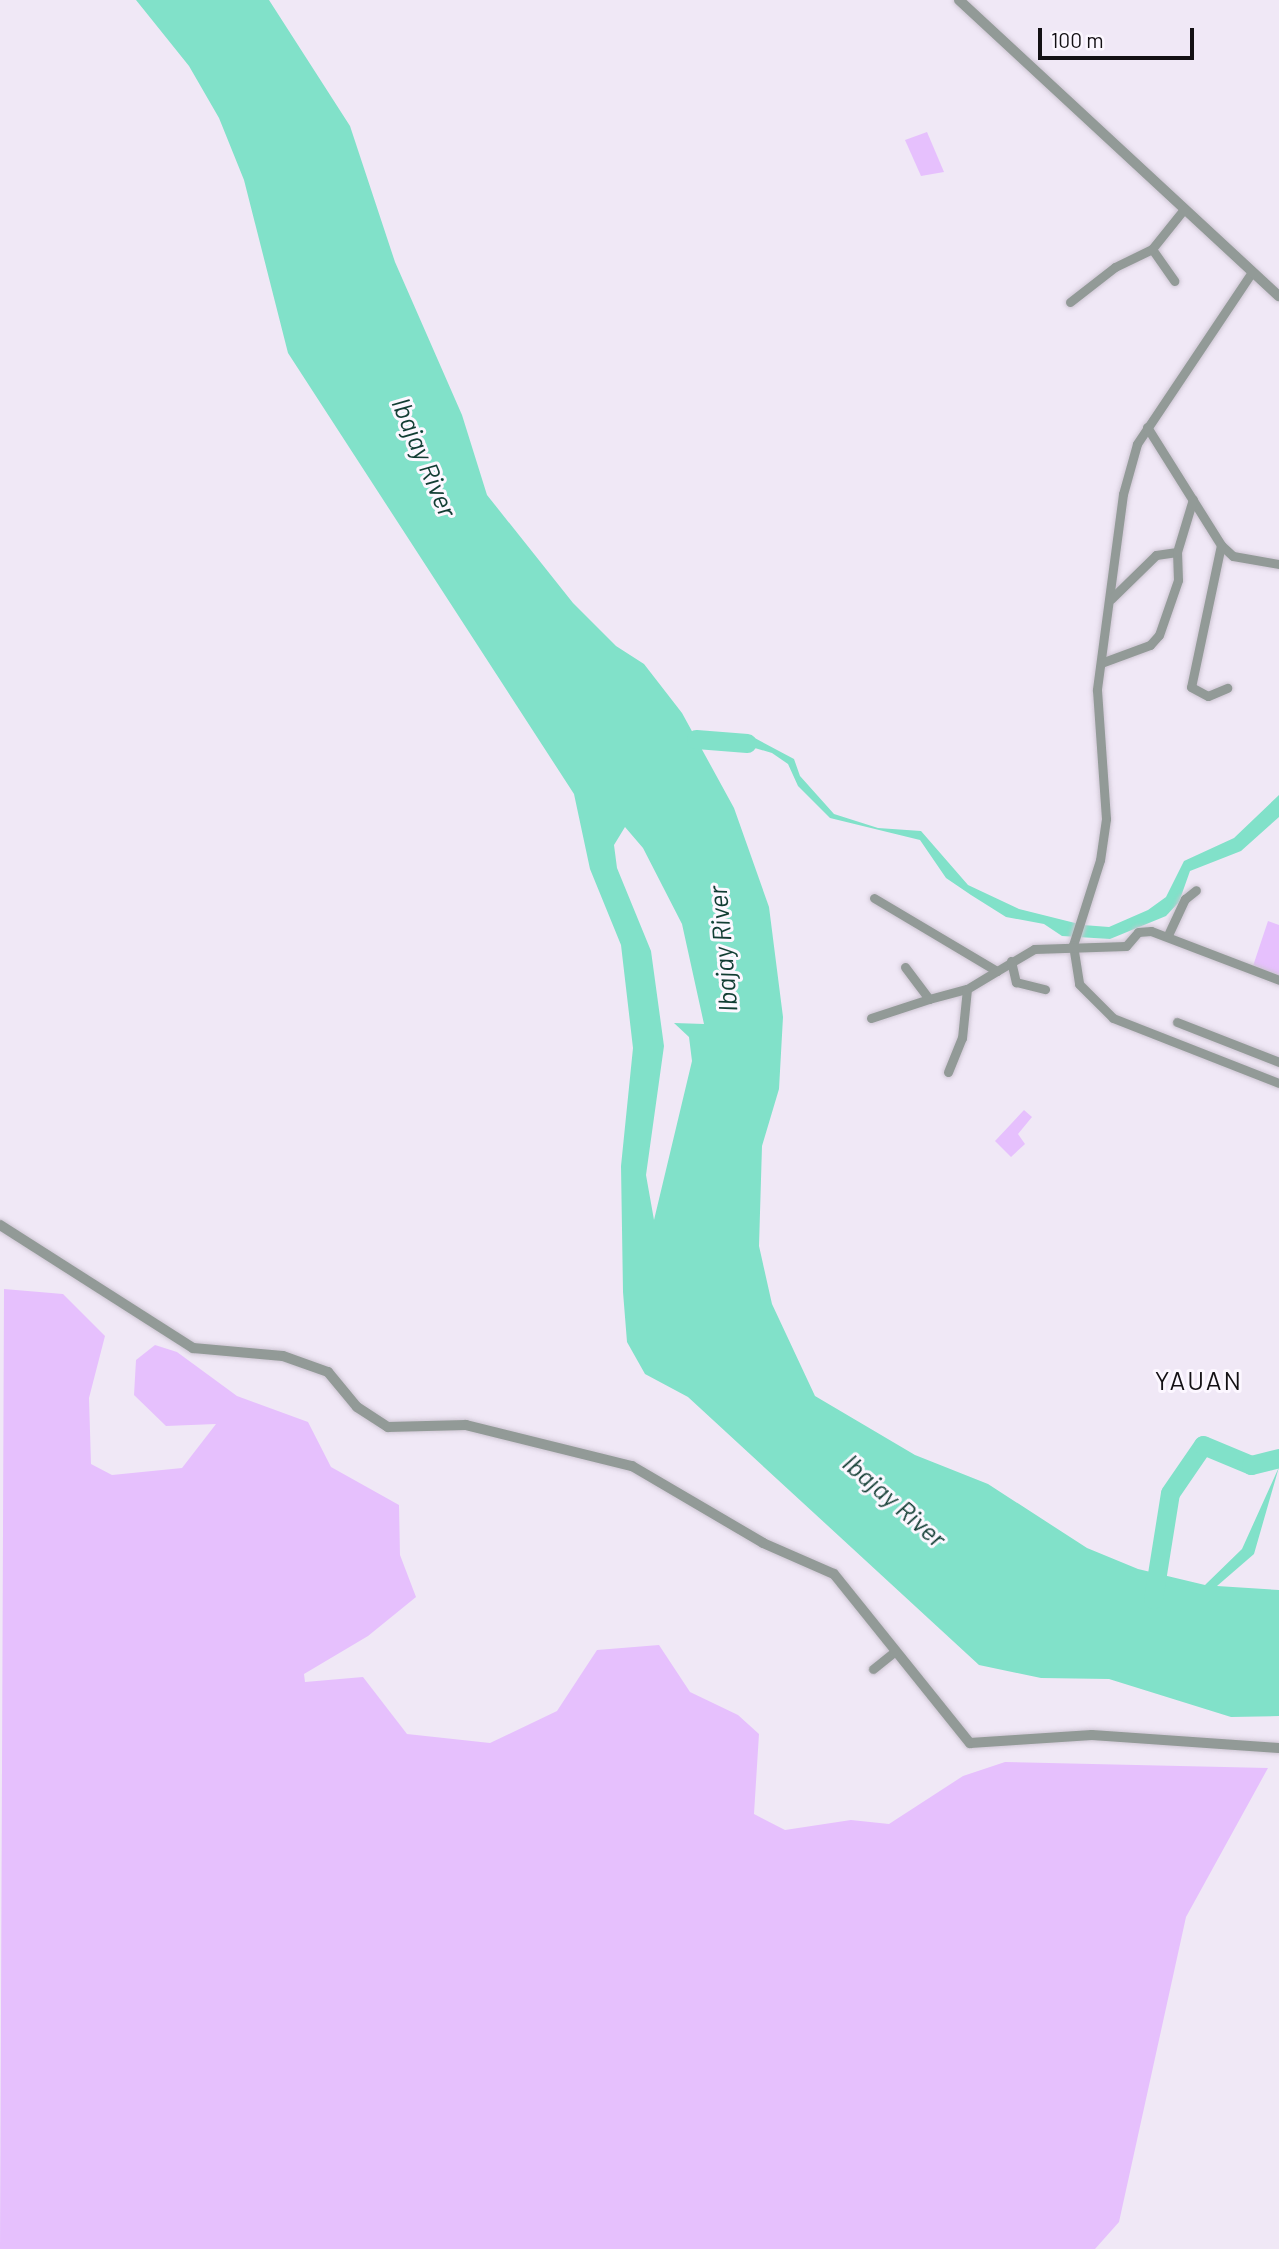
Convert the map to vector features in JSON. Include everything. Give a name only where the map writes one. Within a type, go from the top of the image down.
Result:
[{"type":"street","points":[[959,0],[1279,296]]},
{"type":"street","points":[[1070,302],[1115,267],[1152,249],[1184,209]]},
{"type":"street","points":[[1152,249],[1174,281]]},
{"type":"street","points":[[1252,272],[1147,427],[1123,494],[1101,663],[1097,747],[1106,819],[1100,860],[1073,945],[1079,984],[1113,1018],[1279,1083]]},
{"type":"street","points":[[1147,427],[1221,545],[1233,556],[1279,564]]},
{"type":"street","points":[[1101,663],[1150,645],[1159,635],[1178,580],[1177,552],[1193,499]]},
{"type":"street","points":[[1221,545],[1191,687],[1208,696],[1227,688]]},
{"type":"street","points":[[1110,601],[1156,555],[1177,552]]},
{"type":"street","points":[[1168,935],[1185,899],[1196,890]]},
{"type":"street","points":[[874,898],[997,971]]},
{"type":"street","points":[[871,1018],[967,989],[1034,949],[1073,945],[1126,946],[1142,931],[1168,935],[1279,979]]},
{"type":"street","points":[[1011,961],[1016,982],[1045,989]]},
{"type":"street","points":[[905,967],[929,999]]},
{"type":"street","points":[[948,1072],[962,1038],[967,989]]},
{"type":"street","points":[[1177,1023],[1279,1062]]},
{"type":"street","points":[[0,1225],[193,1348],[284,1356],[328,1372],[357,1407],[388,1427],[466,1425],[632,1466],[763,1543],[834,1574],[862,1603],[894,1652],[960,1737],[979,1746],[1092,1735],[1279,1748]]},
{"type":"street","points":[[873,1669],[894,1652]]},
{"type":"shaded area","points":[[927,132],[944,172],[921,176],[905,140]]},
{"type":"shaded area","points":[[1268,921],[1279,925],[1279,977],[1253,966]]},
{"type":"shaded area","points":[[1024,1110],[1032,1117],[1018,1134],[1025,1144],[1011,1157],[995,1141]]},
{"type":"shaded area","points":[[4,1289],[63,1294],[105,1336],[89,1398],[91,1464],[112,1475],[182,1468],[216,1424],[166,1426],[134,1395],[136,1360],[155,1345],[177,1352],[237,1396],[308,1422],[331,1467],[399,1505],[400,1555],[416,1597],[368,1636],[304,1674],[305,1682],[363,1677],[407,1734],[490,1743],[557,1711],[597,1650],[659,1645],[690,1692],[738,1715],[759,1734],[754,1814],[785,1830],[851,1820],[889,1824],[963,1776],[1005,1762],[1268,1768],[1186,1917],[1119,2222],[1095,2249],[0,2249]]},
{"type":"water","name":"Ibajay River","points":[[136,0],[269,0],[350,126],[395,262],[462,415],[487,495],[573,603],[616,646],[644,664],[682,713],[734,808],[769,907],[783,1017],[779,1089],[762,1146],[759,1246],[772,1304],[815,1396],[915,1455],[988,1484],[1087,1548],[1138,1569],[1205,1585],[1242,1549],[1279,1467],[1254,1554],[1217,1586],[1279,1590],[1279,1716],[1231,1717],[1109,1679],[1041,1678],[979,1665],[688,1397],[645,1374],[627,1342],[623,1292],[621,1166],[633,1048],[621,945],[590,869],[574,794],[288,353],[244,180],[219,118],[189,66]],"holes":[[[625,827],[643,848],[682,924],[704,1024],[674,1023],[689,1037],[692,1061],[654,1220],[646,1175],[664,1046],[651,951],[617,868],[614,845]]]},
{"type":"water","points":[[751,736],[794,759],[800,776],[834,814],[878,828],[921,831],[968,885],[1019,909],[1083,925],[1109,927],[1148,910],[1166,897],[1184,861],[1234,838],[1279,795],[1279,817],[1241,851],[1190,871],[1179,902],[1166,916],[1110,939],[1062,936],[1044,924],[1006,917],[971,895],[946,878],[920,840],[830,818],[798,786],[788,764],[772,753],[721,738]]},
{"type":"waterway","points":[[696,739],[747,743]]},
{"type":"waterway","points":[[1153,1599],[1170,1493],[1203,1445],[1251,1465],[1279,1458]]},
{"type":"district","name":"YAUAN","points":[[1199,1380]]}]
